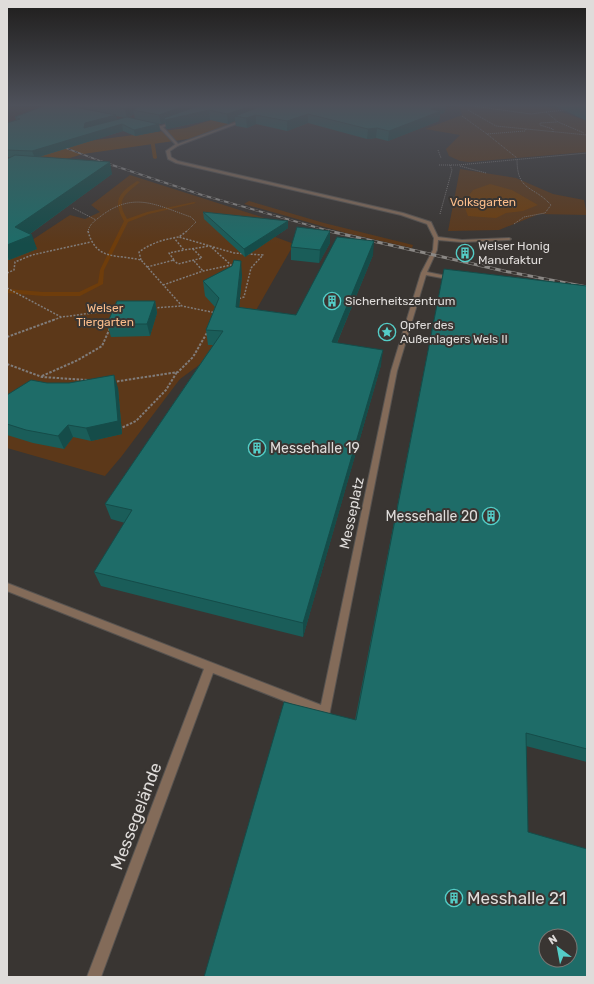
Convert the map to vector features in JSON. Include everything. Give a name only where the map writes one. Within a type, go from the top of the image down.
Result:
[{"type":"street","points":[[168,152],[169,158],[176,162],[402,214],[429,223],[436,238],[462,241],[509,239]]},
{"type":"street","name":"Messeplatz","points":[[210,667],[325,712],[394,371],[424,273],[435,250],[436,238]]},
{"type":"street","points":[[424,273],[463,279]]},
{"type":"street","points":[[7,587],[210,667]]},
{"type":"street","name":"Messegelände","points":[[94,977],[210,667]]},
{"type":"path","points":[[439,152],[441,158]]},
{"type":"path","points":[[509,152],[517,158],[518,176],[523,185],[545,196],[551,205],[545,213],[524,217],[511,226]]},
{"type":"path","points":[[439,165],[458,165],[517,158],[587,153]]},
{"type":"path","points":[[429,223],[439,220],[452,170],[450,165]]},
{"type":"path","points":[[458,165],[486,173]]},
{"type":"path","points":[[141,260],[129,257],[105,255],[91,242],[88,230],[96,220],[112,208],[142,201],[191,217],[196,222],[179,237],[142,249],[139,252],[141,260],[182,306]]},
{"type":"path","points":[[73,208],[96,220]]},
{"type":"path","points":[[179,237],[234,253],[263,255],[251,268],[244,297],[238,300]]},
{"type":"path","points":[[174,238],[184,250]]},
{"type":"path","points":[[7,273],[14,270],[15,262],[32,255],[91,242]]},
{"type":"path","points":[[192,249],[202,258],[178,264],[173,260],[169,253],[184,250],[210,246]]},
{"type":"path","points":[[163,285],[203,271],[231,265],[210,246]]},
{"type":"path","points":[[147,267],[173,260]]},
{"type":"path","points":[[193,261],[203,271]]},
{"type":"path","points":[[7,288],[62,317]]},
{"type":"path","points":[[147,308],[182,306],[220,314]]},
{"type":"path","points":[[7,337],[62,317],[119,309],[116,315]]},
{"type":"path","points":[[212,319],[214,313],[220,309]]},
{"type":"path","points":[[42,377],[78,360],[102,346],[113,322]]},
{"type":"path","points":[[118,429],[136,421],[166,390],[178,372],[193,357],[205,338],[210,325]]},
{"type":"path","points":[[7,364],[42,377],[90,381]]},
{"type":"path","points":[[111,382],[118,383],[178,372]]},
{"type":"green space","points":[[447,152],[587,152],[469,162],[460,161],[449,156]]},
{"type":"green space","name":"Volksgarten","points":[[460,169],[516,178],[553,194],[584,200],[587,215],[539,214],[499,230],[448,231]]},
{"type":"green space","name":"Welser Tiergarten","points":[[130,175],[271,220],[262,232],[294,244],[232,352],[217,352],[180,379],[105,476],[7,448],[7,252],[26,244],[70,215],[85,219],[100,212],[91,205]]},
{"type":"green space","points":[[249,201],[324,223],[413,245],[412,248],[346,233],[244,204]]},
{"type":"shaded area","points":[[50,152],[75,152],[26,166],[7,165]]},
{"type":"shaded area","points":[[490,184],[512,190],[538,205],[523,211],[506,213],[496,218],[468,216],[463,203],[473,190]]},
{"type":"building","points":[[15,155],[110,162],[15,227],[32,235],[7,245],[7,159]]},
{"type":"building","points":[[203,212],[288,221],[244,249]]},
{"type":"building","points":[[297,227],[330,231],[320,250],[291,247]]},
{"type":"building","name":"Messehalle 19","points":[[337,237],[374,241],[332,342],[383,350],[303,623],[94,572],[132,510],[105,504],[223,331],[206,330],[219,298],[203,281],[232,266],[234,260],[241,261],[236,307],[296,315]]},
{"type":"building","points":[[444,269],[587,286],[587,749],[526,733],[528,832],[587,849],[587,977],[204,977],[284,702],[356,720]]},
{"type":"building","points":[[117,301],[155,301],[147,324],[107,324]]},
{"type":"building","points":[[114,375],[118,421],[86,428],[68,425],[58,436],[26,430],[7,424],[7,395],[31,380],[47,383],[69,383]]},
{"type":"waterway","points":[[7,170],[19,165],[67,152]]},
{"type":"waterway","points":[[154,152],[155,158]]},
{"type":"waterway","points":[[126,221],[120,208],[120,198],[127,190],[138,182]]},
{"type":"waterway","points":[[126,221],[148,213],[194,203]]},
{"type":"waterway","points":[[7,291],[43,294],[80,294],[100,284],[102,270],[126,221]]},
{"type":"railway","points":[[76,152],[103,162]]},
{"type":"railway","points":[[103,162],[202,195],[331,232]]},
{"type":"railway","points":[[331,232],[504,271],[587,287]]},
{"type":"place","name":"Welser Honig Manufaktur","points":[[465,253]]},
{"type":"place","name":"Sicherheitszentrum","points":[[332,301]]},
{"type":"place","name":"Opfer des Außenlagers Wels II","points":[[387,332]]},
{"type":"place","name":"Messehalle 19","points":[[257,448]]},
{"type":"place","name":"Messehalle 20","points":[[491,516]]},
{"type":"place","name":"Messhalle 21","points":[[454,898]]}]
